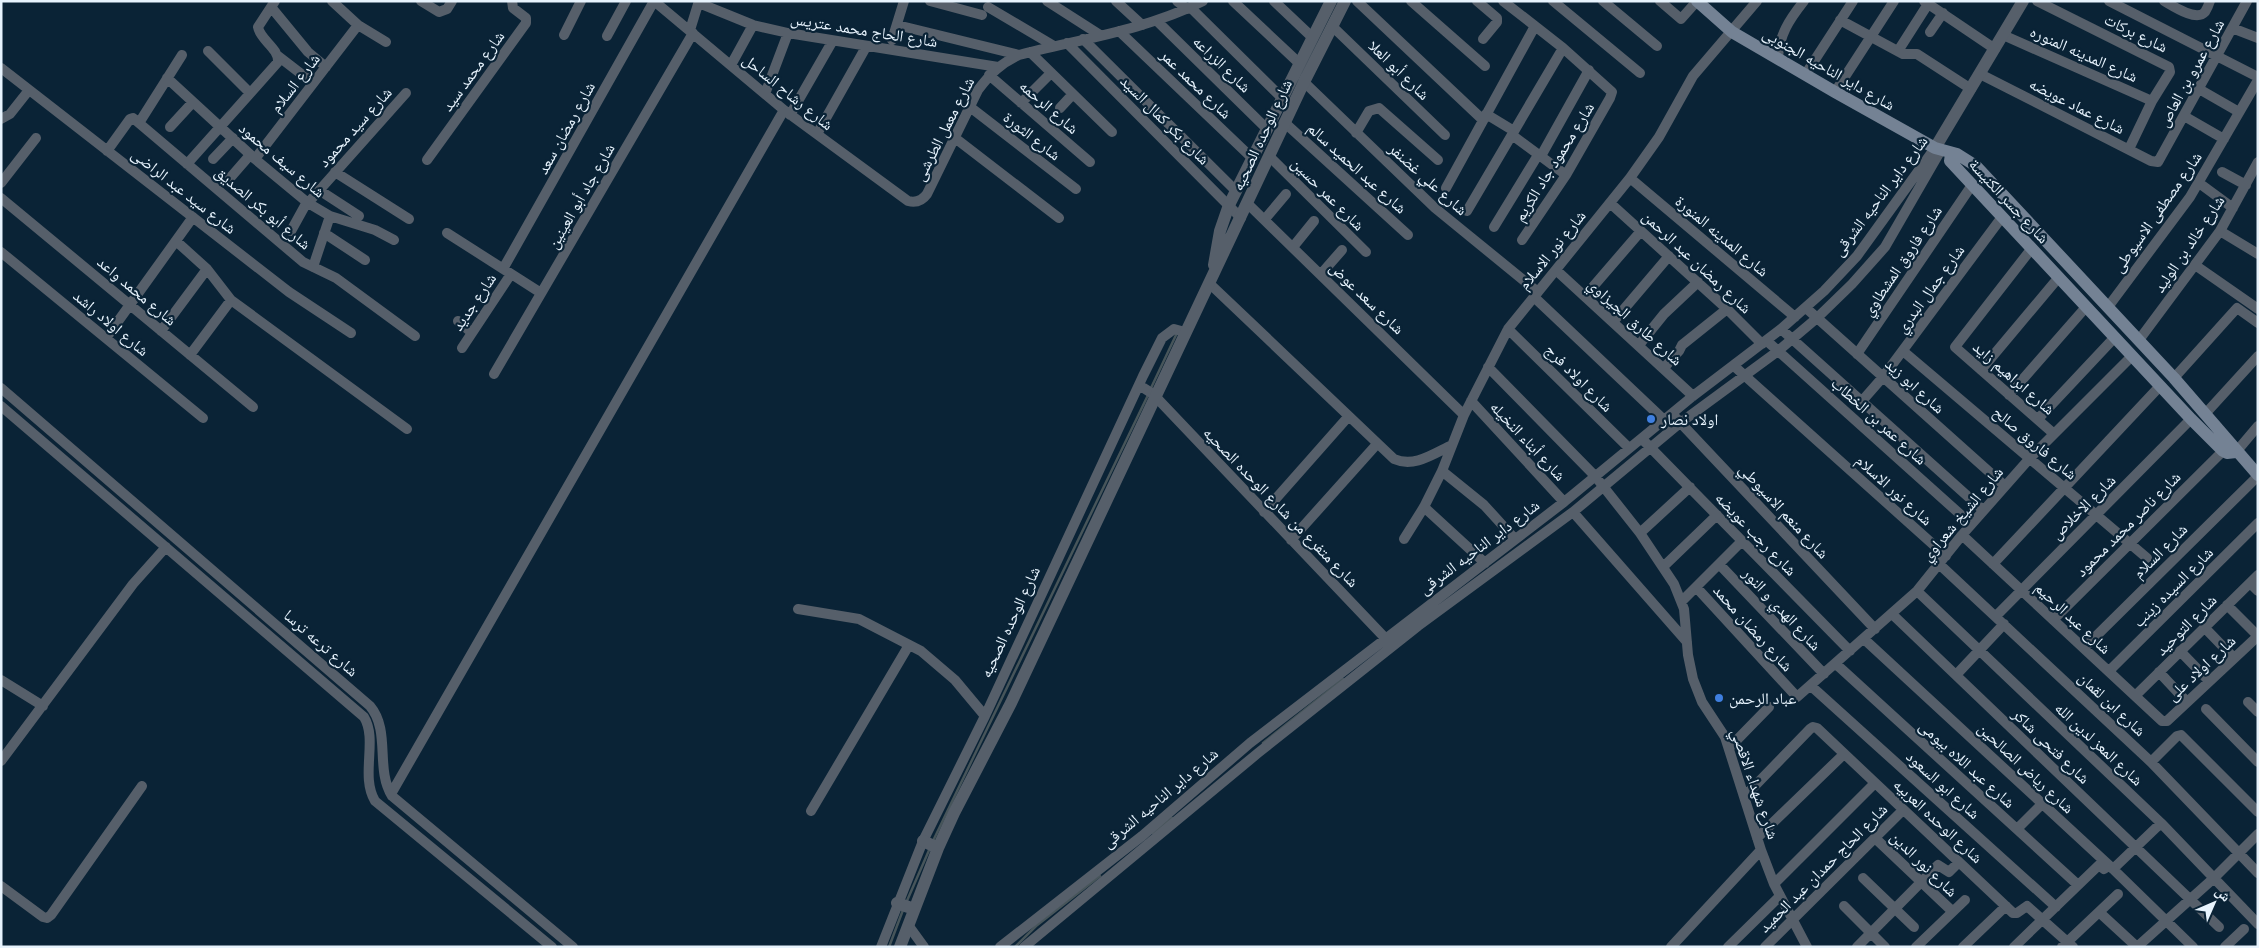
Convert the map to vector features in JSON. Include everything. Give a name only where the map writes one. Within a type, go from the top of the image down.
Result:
[{"type":"main road","name":"شارع داير الناحيه الجنوبى","points":[[1697,1],[1732,32],[1834,92],[1942,148]]},
{"type":"main road","name":"شارع جسر الكنيسة","points":[[1942,148],[1950,161],[1972,185],[2191,419],[2258,476]]},
{"type":"main road","name":"شارع جسر الكنيسة","points":[[1942,148],[1976,166],[2206,413],[2233,444],[2230,451]]},
{"type":"street","points":[[332,1],[358,25],[386,42]]},
{"type":"street","points":[[421,1],[436,12],[442,12],[449,5]]},
{"type":"street","name":"شارع محمد سيد","points":[[427,160],[526,23],[526,18],[514,8],[512,1]]},
{"type":"street","points":[[564,35],[581,1]]},
{"type":"street","points":[[607,36],[626,1]]},
{"type":"street","name":"شارع رشاح الساحل","points":[[654,1],[663,5],[787,113],[908,201]]},
{"type":"street","name":"شارع رمضان سعد","points":[[507,271],[654,1]]},
{"type":"street","points":[[892,40],[904,1]]},
{"type":"street","points":[[930,1],[985,11],[1054,46]]},
{"type":"street","points":[[1047,1],[1100,35]]},
{"type":"street","points":[[1116,1],[1142,25]]},
{"type":"street","name":"شارع علي غضنفر","points":[[1177,1],[1189,8],[1293,90],[1356,133],[1435,208],[1536,294],[1668,417]]},
{"type":"street","points":[[1232,1],[1300,64]]},
{"type":"street","points":[[1274,1],[1313,38]]},
{"type":"street","name":"شارع الوحده الصحيه","points":[[881,947],[905,906],[985,716],[1149,391],[1185,332],[1210,284],[1286,123],[1300,64],[1331,1]]},
{"type":"street","name":"شارع الوحده الصحيه","points":[[1210,284],[1220,231],[1229,205],[1267,129],[1332,27],[1346,1]]},
{"type":"street","points":[[1357,1],[1484,117],[1513,133],[1566,175]]},
{"type":"street","points":[[1411,1],[1484,66]]},
{"type":"street","points":[[1477,1],[1497,18],[1496,22],[1482,39]]},
{"type":"street","points":[[1494,227],[1540,156],[1589,70],[1503,1]]},
{"type":"street","points":[[1553,1],[1640,72]]},
{"type":"street","points":[[1660,1],[1680,19],[1684,18],[1697,1]]},
{"type":"street","name":"شارع نور الاسلام","points":[[1404,539],[1424,507],[1442,471],[1464,415],[1508,328],[1630,178],[1659,137],[1694,76],[1757,1]]},
{"type":"street","points":[[1778,59],[1782,32],[1788,20],[1804,1]]},
{"type":"street","points":[[1805,75],[1853,1]]},
{"type":"street","points":[[1834,92],[1894,1]]},
{"type":"street","name":"شارع داير الناحيه الشرقى","points":[[1024,947],[1319,704],[1418,626],[1573,512],[1680,423],[1778,351],[1817,318],[1852,284],[1885,247],[1942,148],[1971,89],[2024,1]]},
{"type":"street","name":"شارع بركات","points":[[2037,1],[2168,65],[2170,72],[2152,101]]},
{"type":"street","points":[[2109,1],[2258,79]]},
{"type":"street","points":[[2167,2],[2195,15],[2204,13],[2210,1]]},
{"type":"street","name":"شارع عمرو بن العاص","points":[[2160,159],[2247,1]]},
{"type":"street","name":"شارع الحاج محمد عتريس","points":[[699,2],[752,25],[788,34],[998,67]]},
{"type":"street","name":"شارع جاد أبو العينين","points":[[494,374],[691,31],[699,2]]},
{"type":"street","name":"شارع معمل الطرشى","points":[[908,201],[917,202],[925,198],[970,107],[989,75],[998,67],[1019,55],[1157,21],[1202,2]]},
{"type":"street","points":[[1608,3],[1657,46]]},
{"type":"street","points":[[313,83],[278,56],[258,30],[258,25],[273,4],[308,52],[326,67]]},
{"type":"street","points":[[1898,51],[1934,6]]},
{"type":"street","points":[[1930,32],[1934,6]]},
{"type":"street","points":[[1934,6],[1995,49]]},
{"type":"street","points":[[1840,20],[1906,55],[1916,54],[1971,89]]},
{"type":"street","name":"شارع الزراعه","points":[[1157,21],[1267,129]]},
{"type":"street","name":"شارع السلام","points":[[230,178],[252,157],[358,25]]},
{"type":"street","points":[[731,65],[752,25]]},
{"type":"street","points":[[897,25],[1019,55]]},
{"type":"street","points":[[1446,188],[1534,26]]},
{"type":"street","name":"شارع أبو العلا","points":[[1332,27],[1445,135]]},
{"type":"street","points":[[2232,28],[2258,38]]},
{"type":"street","name":"شارع محمد عمر","points":[[1119,31],[1252,158]]},
{"type":"street","points":[[765,94],[788,34]]},
{"type":"street","name":"شارع المدينه المنوره","points":[[2003,35],[2152,101]]},
{"type":"street","points":[[1082,40],[1236,191]]},
{"type":"street","points":[[573,947],[390,794],[787,113],[832,42]]},
{"type":"street","name":"شارع بكر كمال السيد","points":[[1067,43],[1241,218]]},
{"type":"street","points":[[817,134],[866,47]]},
{"type":"street","points":[[1467,211],[1562,48]]},
{"type":"street","points":[[208,51],[250,93]]},
{"type":"street","points":[[1030,52],[1112,132]]},
{"type":"street","points":[[107,151],[130,119],[133,118],[139,123],[182,55]]},
{"type":"street","points":[[187,164],[277,64],[278,56]]},
{"type":"street","name":"شارع سيد عبد الراضى","points":[[1,68],[289,292],[351,333]]},
{"type":"street","name":"شارع محمود جاد الكريم","points":[[1522,240],[1566,175],[1610,98],[1611,90],[1589,70]]},
{"type":"street","points":[[1021,103],[1051,73]]},
{"type":"street","name":"شارع عماد عويضه","points":[[1980,74],[2154,162],[2160,159]]},
{"type":"street","name":"شارع الرحمه","points":[[989,75],[1090,162]]},
{"type":"street","name":"شارع سيف محمود","points":[[167,78],[252,157],[307,202],[330,216],[375,230],[394,240]]},
{"type":"street","name":"شارع مصطفى الاسيوطى","points":[[2108,307],[2199,183],[2258,79]]},
{"type":"street","points":[[2199,89],[2240,112]]},
{"type":"street","points":[[1,119],[10,114],[29,90]]},
{"type":"street","name":"شارع سيد محمود","points":[[291,230],[307,202],[406,93]]},
{"type":"street","points":[[1060,108],[1073,94]]},
{"type":"street","points":[[2129,149],[2152,101]]},
{"type":"street","points":[[170,127],[193,102]]},
{"type":"street","name":"شارع الثورة","points":[[970,107],[1076,189]]},
{"type":"street","points":[[1356,133],[1369,111],[1379,108],[1438,160]]},
{"type":"street","points":[[2184,116],[2224,139]]},
{"type":"street","name":"شارع أبو بكر الصديق","points":[[139,123],[303,262],[336,278],[415,336]]},
{"type":"street","name":"شارع عبد الحميد سالم","points":[[1286,123],[1408,235]]},
{"type":"street","points":[[1,183],[36,138]]},
{"type":"street","points":[[214,159],[232,138]]},
{"type":"street","points":[[955,138],[1059,218]]},
{"type":"street","name":"شارع داير الناحيه الشرقى","points":[[1000,947],[1142,836],[1250,743],[1564,502],[1693,396],[1764,343],[1806,308],[1841,274],[1942,148]]},
{"type":"street","name":"شارع عمر حسين","points":[[1270,157],[1366,252]]},
{"type":"street","name":"شارع خالد بن الوليد","points":[[2139,340],[2220,231],[2258,162]]},
{"type":"street","points":[[335,172],[409,219]]},
{"type":"street","points":[[2222,172],[2246,185]]},
{"type":"street","name":"شارع المدينه المنورة","points":[[1630,178],[1795,317]]},
{"type":"street","points":[[2199,183],[2233,208]]},
{"type":"street","name":"شارع فاروق المشطاوي","points":[[1857,354],[1972,185]]},
{"type":"street","points":[[319,190],[359,216]]},
{"type":"street","points":[[1264,219],[1286,194]]},
{"type":"street","name":"شارع محمد واعد","points":[[1,198],[253,407]]},
{"type":"street","name":"شارع رمضان عبد الرحمن","points":[[1610,203],[1764,343]]},
{"type":"street","name":"شارع سعد عوض","points":[[1248,204],[1464,415]]},
{"type":"street","points":[[313,267],[330,216]]},
{"type":"street","points":[[106,338],[193,217]]},
{"type":"street","name":"شارع جمال البدري","points":[[1862,401],[1903,351],[2002,217]]},
{"type":"street","points":[[1293,247],[1314,221]]},
{"type":"street","points":[[1585,296],[1641,231]]},
{"type":"street","points":[[2220,231],[2258,254]]},
{"type":"street","points":[[447,232],[541,294]]},
{"type":"street","points":[[324,233],[365,260]]},
{"type":"street","points":[[176,241],[207,269],[232,300],[407,429]]},
{"type":"street","name":"شارع ابراهيم زايد","points":[[2032,248],[1955,347],[2053,432]]},
{"type":"street","points":[[1321,274],[1342,250]]},
{"type":"street","name":"شارع اولاد راشد","points":[[1,252],[202,418]]},
{"type":"street","points":[[1614,322],[1669,256]]},
{"type":"street","points":[[2195,265],[2258,309]]},
{"type":"street","points":[[161,331],[207,269]]},
{"type":"street","name":"شارع طارق الجيزاوي","points":[[1556,270],[1693,396]]},
{"type":"street","name":"شارع جديد","points":[[462,348],[507,271]]},
{"type":"street","points":[[1981,370],[2059,277]]},
{"type":"street","points":[[1639,346],[1664,314],[1698,282]]},
{"type":"street","points":[[1210,284],[1394,459],[1408,463],[1452,445]]},
{"type":"street","points":[[190,355],[232,300]]},
{"type":"street","points":[[2009,394],[2086,307]]},
{"type":"street","name":"شارع ابو زيد","points":[[1806,308],[2005,486]]},
{"type":"street","points":[[2174,378],[2239,308],[2258,323]]},
{"type":"street","points":[[1664,368],[1682,345],[1727,309]]},
{"type":"street","points":[[458,321],[472,333]]},
{"type":"street","name":"شارع اولاد فرج","points":[[1508,328],[1629,448]]},
{"type":"street","name":"شارع الوحده الصحيه","points":[[900,947],[908,925],[905,906],[930,844],[1010,703],[1149,391],[1162,338],[1174,329],[1185,332]]},
{"type":"street","points":[[1781,329],[1983,510]]},
{"type":"street","points":[[2038,419],[2114,337]]},
{"type":"street","name":"شارع عمر بن الخطاب","points":[[1764,343],[1778,351],[1971,524]]},
{"type":"street","name":"شارع فاروق صالح","points":[[1903,351],[2147,558]]},
{"type":"street","name":"شارع الشيخ شعراوي","points":[[1811,686],[1916,591],[1962,534],[2053,432],[2132,356]]},
{"type":"street","points":[[2206,413],[2258,356]]},
{"type":"street","name":"شارع نور الاسلام","points":[[1734,366],[1942,560]]},
{"type":"street","name":"شارع شهداء الاقصي","points":[[1488,367],[1604,486],[1640,532],[1682,601],[1687,626],[1690,667],[1697,690],[1709,713],[1723,732],[1761,850],[1774,884],[1807,947]]},
{"type":"street","points":[[1993,564],[2160,386]]},
{"type":"street","name":"شارع ترعه ترسا","points":[[1,388],[370,706],[380,723],[386,782],[390,794]]},
{"type":"street","name":"شارع متفرع من شارع الوحده الصحيه","points":[[1149,391],[1386,639]]},
{"type":"street","name":"شارع أبناء النخيله","points":[[1471,401],[1564,502]]},
{"type":"street","name":"شارع ترعه ترسا","points":[[1,406],[364,717],[369,728],[369,784],[375,801],[552,947]]},
{"type":"street","points":[[1264,512],[1348,417]]},
{"type":"street","name":"شارع منعم الاسيوطي","points":[[1668,417],[1680,423],[1875,629]]},
{"type":"street","name":"شارع الاخلاص","points":[[1996,616],[2191,419]]},
{"type":"street","name":"شارع ناصر محمد محمود","points":[[2054,620],[2130,543],[2258,426]]},
{"type":"street","name":"شارع رجب عويضه","points":[[1641,438],[1850,651]]},
{"type":"street","points":[[1291,540],[1377,444]]},
{"type":"street","points":[[1442,471],[1484,505],[1515,539]]},
{"type":"street","name":"شارع السلام","points":[[2084,648],[2258,476]]},
{"type":"street","points":[[1640,532],[1690,488]]},
{"type":"street","points":[[114,503],[123,492]]},
{"type":"street","points":[[1424,507],[1484,563]]},
{"type":"street","points":[[1573,512],[1687,642]]},
{"type":"street","points":[[1663,567],[1717,515]]},
{"type":"street","name":"شارع السيده زينب","points":[[2109,672],[2258,523]]},
{"type":"street","name":"شارع عبد الرحيم","points":[[1962,534],[2164,722]]},
{"type":"street","points":[[1682,601],[1742,541]]},
{"type":"street","points":[[1,761],[133,584],[166,547]]},
{"type":"street","name":"شارع ابن لقمان","points":[[1942,560],[2004,624],[2151,762],[2258,873]]},
{"type":"street","name":"شارع الهدي و النور","points":[[1719,564],[1824,674]]},
{"type":"street","name":"شارع التوحيد","points":[[2135,696],[2258,575]]},
{"type":"street","points":[[2250,582],[2258,591]]},
{"type":"street","name":"شارع رمضان محمد","points":[[1696,587],[1795,697],[1798,697],[1811,686]]},
{"type":"street","name":"شارع المعز لدين الله","points":[[1916,591],[2161,823],[2258,924]]},
{"type":"street","points":[[2228,605],[2258,636]]},
{"type":"street","points":[[798,609],[859,620],[909,645],[926,655],[946,671],[985,716]]},
{"type":"street","name":"شارع فتحى شاكر","points":[[1892,614],[2219,926]]},
{"type":"street","points":[[1956,676],[2004,624]]},
{"type":"street","points":[[2204,627],[2234,658]]},
{"type":"street","name":"شارع اولاد على","points":[[2164,722],[2258,636]]},
{"type":"street","name":"شارع رياض الصالحين","points":[[1864,639],[2111,867],[2193,947]]},
{"type":"street","points":[[811,811],[909,645]]},
{"type":"street","points":[[2180,651],[2209,681]]},
{"type":"street","name":"شارع عبد اللاه بيومى","points":[[1836,664],[2078,885]]},
{"type":"street","points":[[2159,672],[2187,702]]},
{"type":"street","points":[[1,680],[43,706]]},
{"type":"street","name":"شارع ابو السعود","points":[[1811,686],[2056,907]]},
{"type":"street","points":[[2248,702],[2258,712]]},
{"type":"street","points":[[1729,748],[1769,707]]},
{"type":"street","points":[[2206,709],[2258,762]]},
{"type":"street","name":"شارع الوحده العربيه","points":[[1745,796],[1813,727],[1817,728],[2006,906]]},
{"type":"street","points":[[2151,762],[2177,736],[2181,736],[2258,812]]},
{"type":"street","points":[[368,742],[382,743]]},
{"type":"street","points":[[1757,838],[1844,754]]},
{"type":"street","points":[[1774,884],[1875,783]]},
{"type":"street","points":[[1,886],[47,918],[142,786]]},
{"type":"street","points":[[2016,829],[2042,804]]},
{"type":"street","name":"شارع الحاج حمدان عبد الحميد","points":[[1764,947],[1903,810]]},
{"type":"street","points":[[2014,947],[2099,866],[2104,869],[2111,867],[2136,847],[2161,823]]},
{"type":"street","points":[[2099,912],[2137,947],[2214,878],[2258,834]]},
{"type":"street","name":"شارع نور الدين","points":[[1875,838],[1952,911]]},
{"type":"street","points":[[1671,947],[1761,850]]},
{"type":"street","points":[[1857,947],[1938,865],[1949,872],[1959,862]]},
{"type":"street","points":[[1863,878],[1914,927]]},
{"type":"street","points":[[1963,947],[2006,906],[2016,914],[2026,905],[2067,945],[2118,894]]},
{"type":"street","points":[[1728,947],[1780,896]]},
{"type":"street","points":[[1916,947],[1965,900]]},
{"type":"street","points":[[1844,906],[1885,947]]},
{"type":"street","points":[[908,925],[924,947]]},
{"type":"street","points":[[2225,947],[2244,929]]},
{"type":"waterway","points":[[1151,388],[1176,335]]},
{"type":"waterway","points":[[933,841],[1149,393]]},
{"type":"waterway","points":[[1263,743],[1343,679]]},
{"type":"waterway","points":[[1153,833],[1172,818]]},
{"type":"waterway","points":[[906,903],[930,848]]},
{"type":"waterway","points":[[1015,947],[1036,926],[1100,876]]},
{"type":"waterway","points":[[889,947],[903,910]]},
{"type":"place","name":"اولاد نصار","points":[[1651,419]]},
{"type":"place","name":"عباد الرحمن","points":[[1719,698]]}]
